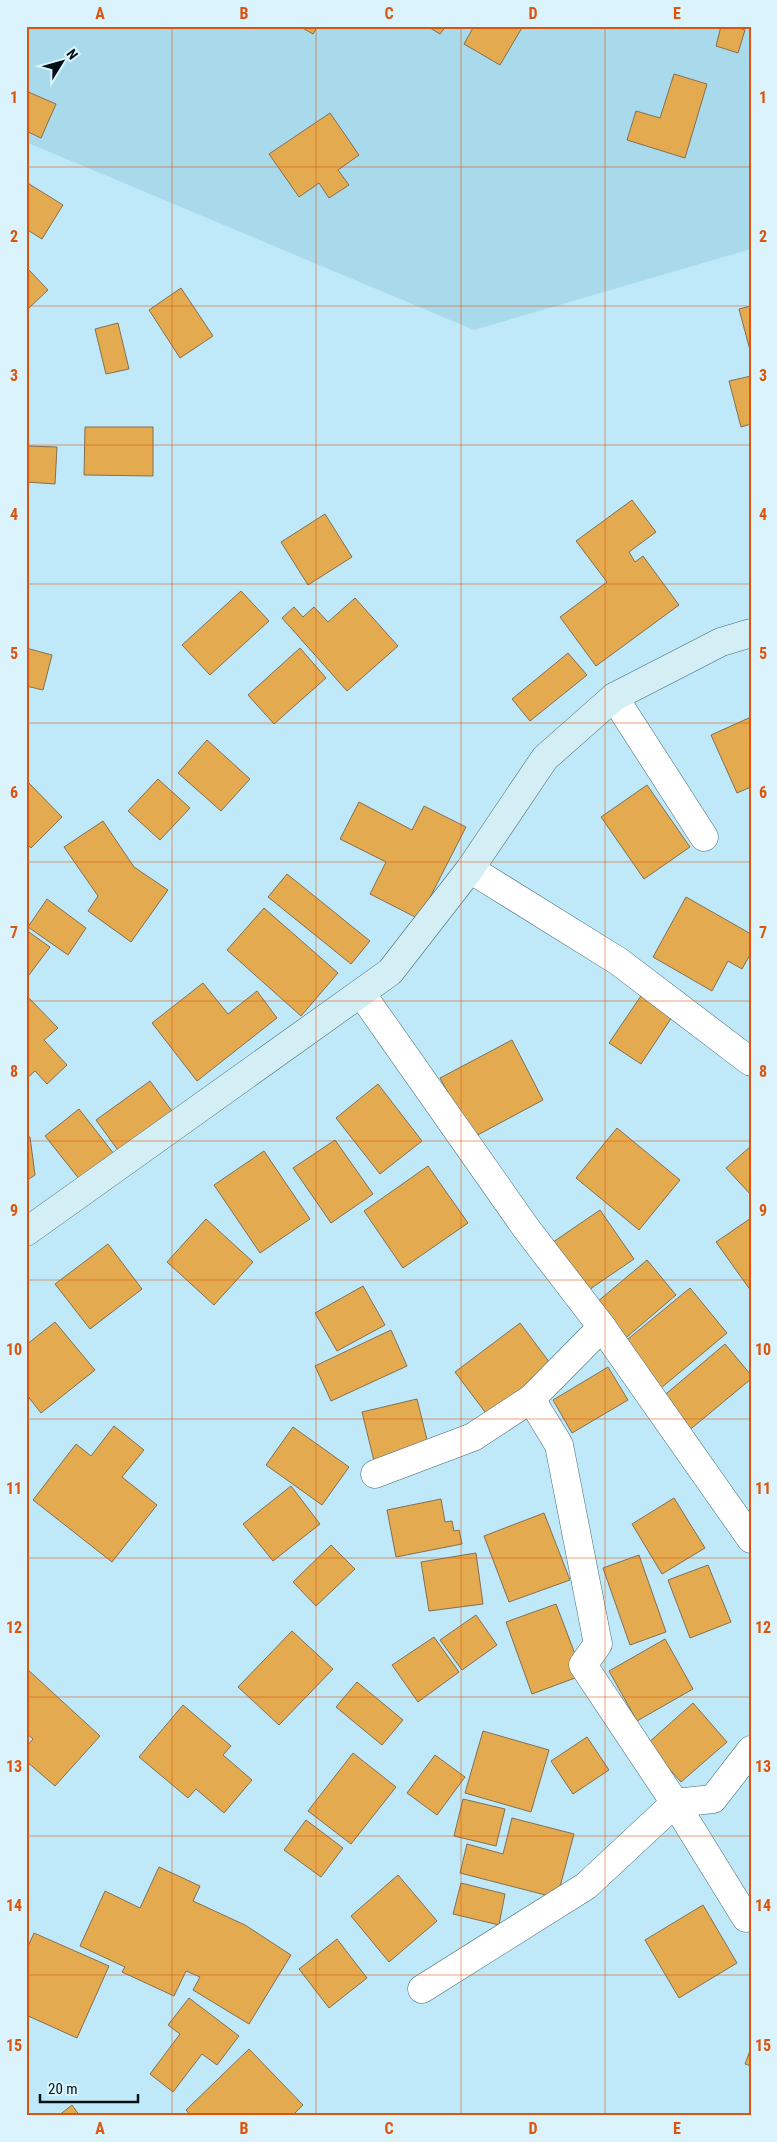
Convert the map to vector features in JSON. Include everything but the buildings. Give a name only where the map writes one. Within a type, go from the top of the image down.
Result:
[{"type":"street","points":[[26,1232],[390,972],[470,869],[545,758],[614,697],[722,642],[751,633]]},
{"type":"street","points":[[614,697],[704,837]]},
{"type":"street","points":[[470,869],[618,961],[751,1062]]},
{"type":"street","points":[[361,993],[526,1228],[602,1327],[751,1539]]},
{"type":"street","points":[[375,1474],[473,1437],[531,1399],[602,1327]]},
{"type":"street","points":[[531,1399],[559,1445],[598,1644],[583,1665],[675,1803],[746,1918]]},
{"type":"street","points":[[422,1989],[586,1886],[675,1803],[713,1799],[751,1750]]},
{"type":"shaded area","points":[[26,26],[751,26],[751,249],[474,330],[26,142]]}]
